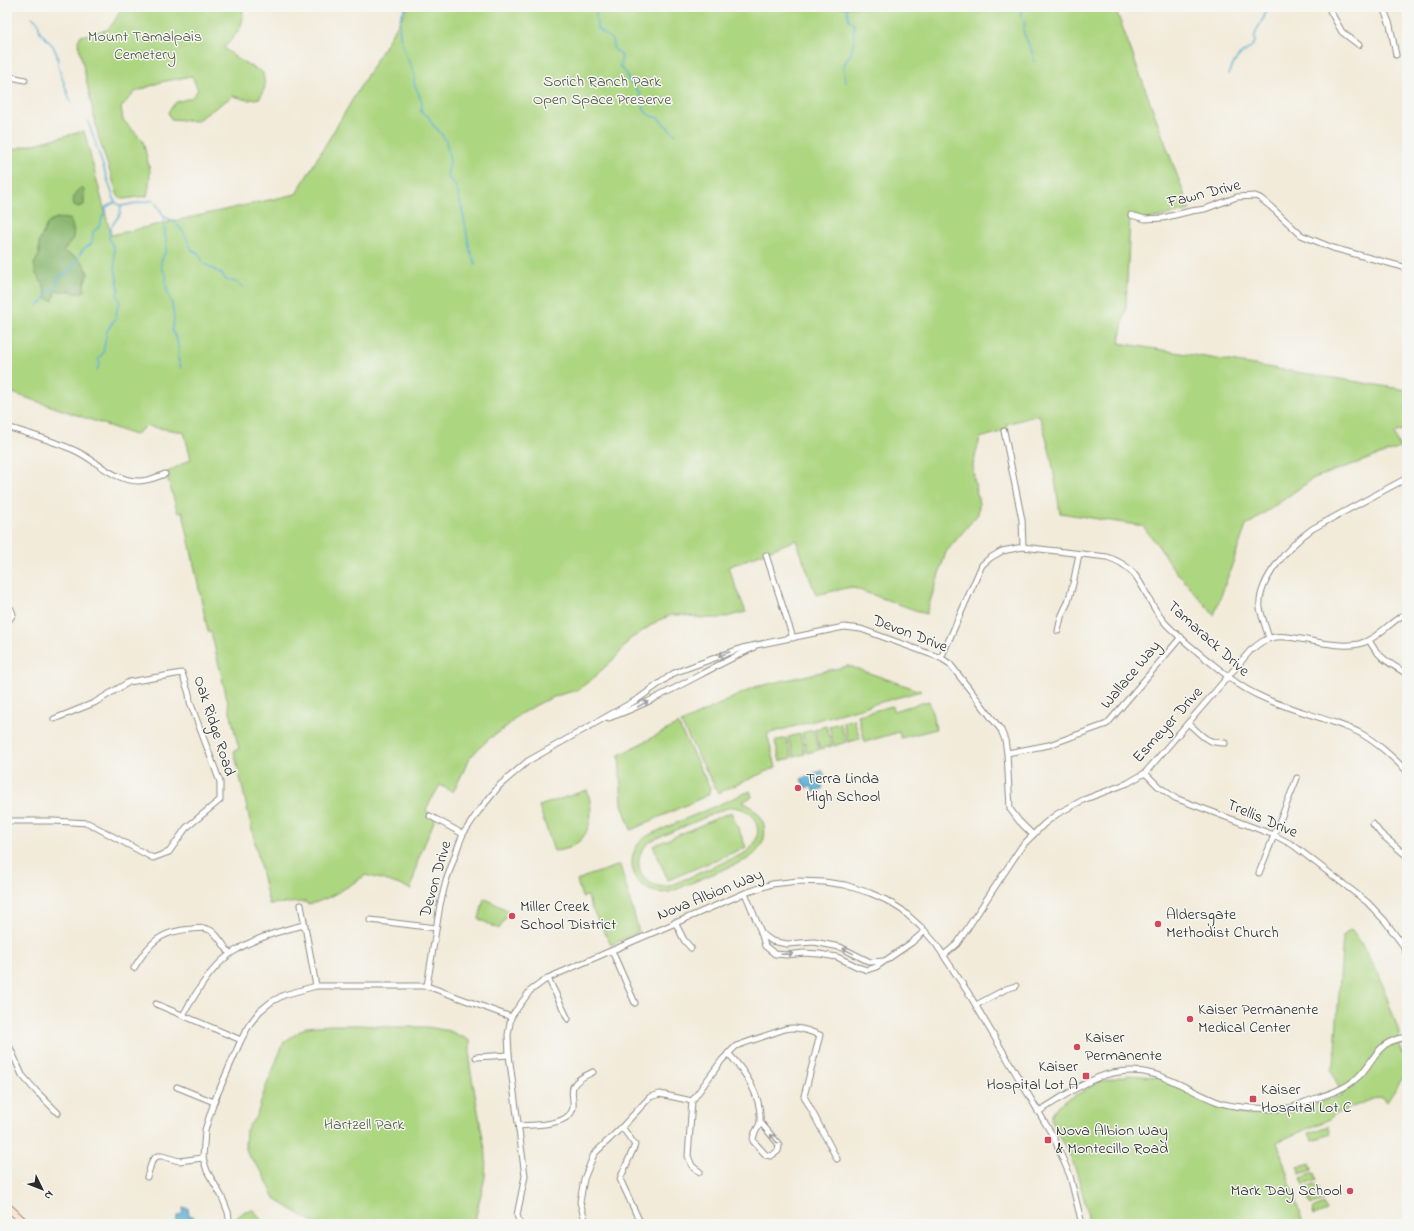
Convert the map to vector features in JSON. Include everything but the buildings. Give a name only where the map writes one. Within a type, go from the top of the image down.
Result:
[{"type":"main road","points":[[7,1206],[26,1224]]},
{"type":"street","points":[[1328,7],[1342,32],[1359,45]]},
{"type":"street","points":[[1383,7],[1390,25],[1396,55]]},
{"type":"street","points":[[7,76],[25,80]]},
{"type":"street","name":"Fawn Drive","points":[[1131,215],[1145,219],[1158,219],[1205,209],[1237,197],[1258,197],[1271,206],[1301,235],[1333,248],[1407,268]]},
{"type":"street","points":[[7,427],[77,451],[124,479],[138,481],[165,474]]},
{"type":"street","points":[[1004,431],[1022,520],[1023,547]]},
{"type":"street","points":[[1407,478],[1312,529],[1300,537],[1288,548],[1264,584],[1260,607],[1269,638],[1283,637],[1347,645],[1369,640],[1400,616],[1407,613]]},
{"type":"street","name":"Tamarack Drive","points":[[941,658],[982,565],[990,558],[1002,551],[1023,547],[1107,557],[1127,566],[1142,584],[1156,611],[1166,624],[1228,677],[1248,691],[1261,697],[1324,718],[1360,733],[1386,751],[1407,771]]},
{"type":"street","points":[[1058,631],[1061,617],[1068,602],[1073,584],[1079,554]]},
{"type":"street","points":[[766,555],[793,638]]},
{"type":"street","points":[[7,609],[11,609],[13,614],[7,623]]},
{"type":"street","name":"Devon Drive","points":[[427,986],[436,928],[446,881],[458,844],[478,812],[500,785],[528,761],[638,699],[674,673],[742,648],[844,627],[861,629],[941,658],[950,664],[1001,730],[1005,740],[1007,753],[1010,809],[1019,821],[1033,835]]},
{"type":"street","name":"Wallace Way","points":[[1007,753],[1049,746],[1107,724],[1181,637]]},
{"type":"street","name":"Esmeyer Drive","points":[[944,955],[957,944],[1022,846],[1033,835],[1057,814],[1083,800],[1128,783],[1145,773],[1250,651],[1258,644],[1269,638]]},
{"type":"street","points":[[1369,640],[1374,650],[1380,657],[1407,674]]},
{"type":"street","name":"Devon Drive","points":[[594,723],[637,707],[708,669],[761,644]]},
{"type":"street","name":"Oak Ridge Road","points":[[7,821],[88,823],[153,858],[169,852],[186,828],[220,800],[220,782],[190,702],[182,673],[129,682],[94,704],[54,720]]},
{"type":"street","points":[[1188,724],[1208,741],[1214,743],[1225,743]]},
{"type":"street","name":"Trellis Drive","points":[[1145,773],[1158,786],[1175,798],[1274,835],[1293,845],[1367,902],[1385,921],[1402,944],[1407,955]]},
{"type":"street","points":[[1259,873],[1297,778]]},
{"type":"street","points":[[430,816],[463,834]]},
{"type":"street","points":[[1374,824],[1381,834],[1407,856]]},
{"type":"street","name":"Nova Albion Way","points":[[520,1224],[517,1215],[525,1176],[509,1055],[508,1035],[511,1017],[530,991],[548,978],[745,893],[772,884],[798,881],[824,882],[845,885],[870,893],[886,900],[912,918],[925,931],[944,955],[976,1005],[1056,1143],[1070,1176],[1082,1224]]},
{"type":"street","points":[[745,893],[761,932],[765,946],[775,954],[787,956],[804,952],[837,957],[858,968],[867,970],[876,967],[885,961],[925,931]]},
{"type":"street","points":[[301,905],[316,986]]},
{"type":"street","points":[[370,920],[436,928]]},
{"type":"street","points":[[675,922],[684,940],[691,948]]},
{"type":"street","points":[[183,1015],[200,987],[213,970],[230,954],[260,937],[281,930],[304,925]]},
{"type":"street","points":[[134,968],[154,941],[167,933],[180,930],[202,928],[212,931],[230,954]]},
{"type":"street","points":[[761,932],[772,941],[787,944],[814,942],[840,947],[870,962],[885,961]]},
{"type":"street","points":[[1402,944],[1407,941]]},
{"type":"street","points":[[612,951],[635,1003]]},
{"type":"street","points":[[548,978],[568,1019]]},
{"type":"street","points":[[230,1224],[228,1212],[222,1197],[207,1171],[203,1158],[204,1130],[214,1102],[241,1040],[249,1025],[260,1011],[271,1002],[284,995],[316,986],[427,986],[511,1017]]},
{"type":"street","points":[[976,1005],[1006,989],[1016,986]]},
{"type":"street","points":[[156,1004],[241,1040]]},
{"type":"street","points":[[700,1172],[692,1166],[688,1156],[692,1100],[728,1052],[736,1046],[792,1028],[801,1029],[820,1035],[804,1096],[837,1159]]},
{"type":"street","points":[[1038,1112],[1096,1078],[1127,1070],[1156,1073],[1220,1103],[1239,1107],[1289,1108],[1331,1093],[1348,1085],[1364,1071],[1376,1053],[1384,1046],[1392,1041],[1407,1037]]},
{"type":"street","points":[[7,1041],[22,1075],[58,1113]]},
{"type":"street","points":[[728,1052],[750,1084],[759,1105],[761,1123],[779,1146],[778,1151],[771,1156],[766,1155],[752,1141],[753,1135],[761,1123]]},
{"type":"street","points":[[476,1057],[509,1055]]},
{"type":"street","points":[[519,1126],[559,1121],[568,1116],[573,1109],[573,1087],[583,1077],[593,1072]]},
{"type":"street","points":[[177,1087],[214,1102]]},
{"type":"street","points":[[586,1224],[580,1202],[584,1179],[594,1154],[650,1097],[660,1094],[692,1100]]},
{"type":"street","points":[[622,1127],[635,1145],[620,1179],[639,1220],[643,1224]]},
{"type":"street","points":[[147,1177],[152,1161],[157,1156],[178,1161],[203,1158]]},
{"type":"green space","name":"Mount Tamalpais Cemetery","points":[[122,7],[242,7],[243,20],[239,30],[224,48],[238,59],[263,73],[265,87],[260,98],[248,100],[233,96],[196,121],[171,119],[168,112],[176,102],[191,98],[198,90],[192,76],[161,82],[135,92],[121,107],[123,120],[143,141],[150,171],[149,187],[147,196],[123,199],[118,196],[99,139],[78,42],[80,36],[107,30],[114,22]]},
{"type":"green space","name":"Sorich Ranch Park Open Space Preserve","points":[[408,7],[1115,7],[1190,210],[1145,220],[1130,216],[1126,306],[1119,343],[1407,390],[1407,428],[1394,433],[1400,448],[1314,478],[1246,526],[1214,615],[1172,567],[1143,526],[1060,513],[1050,451],[1039,415],[1006,424],[1007,427],[1004,431],[980,438],[973,465],[979,504],[978,514],[946,552],[926,614],[851,587],[816,595],[796,540],[728,567],[746,612],[722,618],[672,615],[659,620],[629,640],[618,655],[591,680],[577,690],[542,702],[520,714],[505,728],[490,738],[470,758],[453,792],[440,785],[426,809],[430,816],[435,819],[418,860],[411,889],[366,875],[331,896],[308,905],[306,902],[269,904],[234,751],[239,749],[211,632],[208,632],[183,512],[178,513],[166,473],[191,459],[184,432],[146,426],[135,435],[7,391],[7,151],[84,131],[111,235],[296,194]]},
{"type":"green space","points":[[82,187],[84,190],[84,205],[78,207],[74,205],[74,197],[76,192]]},
{"type":"green space","points":[[56,218],[70,219],[74,233],[70,243],[63,251],[82,261],[88,274],[84,284],[85,291],[78,294],[70,291],[55,291],[53,301],[46,298],[44,286],[36,274],[34,264],[39,255],[39,242],[47,224]]},
{"type":"green space","points":[[848,666],[921,691],[767,734],[776,767],[718,793],[681,723],[755,687]]},
{"type":"green space","points":[[929,701],[936,729],[901,738],[899,732],[865,742],[858,715],[892,706],[893,711]]},
{"type":"green space","points":[[854,719],[860,739],[848,742],[843,722]]},
{"type":"green space","points":[[840,723],[846,742],[834,746],[829,726]]},
{"type":"green space","points":[[678,724],[710,788],[708,795],[631,830],[622,804],[619,755]]},
{"type":"green space","points":[[826,726],[832,746],[820,749],[815,729]]},
{"type":"green space","points":[[813,730],[819,750],[807,753],[802,733]]},
{"type":"green space","points":[[800,734],[805,754],[794,757],[788,737]]},
{"type":"green space","points":[[786,738],[792,758],[780,761],[775,741]]},
{"type":"green space","points":[[587,790],[591,811],[587,830],[575,845],[566,849],[554,851],[539,806]]},
{"type":"green space","points":[[750,791],[752,797],[742,802],[751,807],[758,814],[763,821],[765,830],[761,846],[755,854],[746,860],[670,892],[657,892],[646,888],[638,881],[634,872],[632,862],[634,851],[640,842],[651,834]],"holes":[[[732,807],[749,813],[757,826],[755,841],[751,848],[743,854],[669,886],[659,886],[650,883],[644,877],[640,870],[640,854],[645,846],[653,840],[724,809]]]},
{"type":"green space","points":[[731,812],[746,847],[668,880],[653,846]]},
{"type":"green space","points":[[620,865],[639,932],[611,945],[590,905],[588,896],[582,897],[577,881],[584,877]]},
{"type":"green space","points":[[484,898],[509,911],[499,929],[479,919]]},
{"type":"green space","points":[[1351,929],[1358,938],[1379,975],[1399,1032],[1399,1042],[1407,1066],[1407,1071],[1387,1102],[1381,1097],[1373,1099],[1335,1114],[1330,1119],[1277,1142],[1303,1224],[1089,1224],[1087,1210],[1077,1173],[1051,1119],[1053,1112],[1058,1105],[1099,1082],[1128,1075],[1157,1077],[1173,1083],[1208,1102],[1225,1109],[1236,1111],[1286,1112],[1299,1110],[1342,1095],[1331,1070],[1334,1064],[1343,936]]},
{"type":"green space","name":"Hartzell Park","points":[[330,1025],[427,1027],[450,1031],[470,1041],[470,1067],[486,1155],[485,1177],[475,1220],[467,1224],[316,1224],[276,1200],[262,1172],[248,1155],[245,1145],[246,1130],[257,1115],[265,1089],[284,1042],[306,1027]]},
{"type":"green space","points":[[1328,1126],[1331,1134],[1312,1140],[1309,1133]]},
{"type":"green space","points":[[1310,1163],[1312,1170],[1300,1174],[1297,1167]]},
{"type":"green space","points":[[1314,1173],[1316,1180],[1304,1185],[1301,1178]]},
{"type":"green space","points":[[1317,1184],[1320,1190],[1307,1195],[1305,1188]]},
{"type":"green space","points":[[1321,1194],[1323,1201],[1311,1205],[1308,1199]]},
{"type":"green space","points":[[1324,1204],[1327,1211],[1314,1216],[1312,1209]]},
{"type":"green space","points":[[254,1210],[264,1224],[235,1224],[235,1219],[245,1211]]},
{"type":"water","points":[[822,770],[826,779],[820,782],[823,788],[814,792],[811,786],[805,788],[801,779]]},
{"type":"water","points":[[183,1208],[188,1208],[189,1215],[194,1217],[193,1223],[176,1223],[177,1216],[182,1214]]},
{"type":"waterway","points":[[406,7],[401,15],[400,23],[400,32],[404,51],[415,76],[414,83],[422,102],[421,112],[428,116],[433,125],[446,141],[450,161],[447,176],[456,186],[470,251],[476,265]]},
{"type":"waterway","points":[[591,7],[596,12],[597,28],[612,40],[614,49],[622,56],[620,67],[627,74],[628,79],[640,94],[645,111],[649,115],[658,118],[676,135]]},
{"type":"waterway","points":[[846,7],[849,20],[854,24],[854,39],[851,54],[843,68],[846,82]]},
{"type":"waterway","points":[[946,7],[949,12]]},
{"type":"waterway","points":[[1021,7],[1021,15],[1025,24],[1023,31],[1032,52],[1034,62]]},
{"type":"waterway","points":[[1228,74],[1238,57],[1255,42],[1256,33],[1265,16],[1266,7]]},
{"type":"waterway","points":[[32,17],[38,22],[40,32],[53,46],[57,55],[59,69],[71,103]]},
{"type":"waterway","points":[[88,121],[115,202],[121,206],[154,200],[164,217],[174,221],[184,233],[192,250],[199,254],[203,263],[222,274],[226,280],[236,282],[244,288]]},
{"type":"waterway","points":[[37,306],[43,301],[48,292],[55,287],[58,277],[65,275],[68,270],[74,266],[82,250],[91,244],[93,232],[98,229],[106,211],[106,207],[115,202]]},
{"type":"waterway","points":[[97,370],[100,363],[98,359],[103,353],[107,331],[116,317],[117,307],[120,304],[117,294],[119,289],[115,268],[114,248],[109,238],[111,227],[120,214],[121,206]]},
{"type":"waterway","points":[[164,218],[163,224],[165,228],[166,247],[161,265],[162,270],[167,277],[165,281],[172,304],[174,319],[172,330],[177,340],[179,352],[178,358],[181,368]]},
{"type":"place","name":"Terra Linda High School","points":[[798,788]]},
{"type":"place","name":"Miller Creek School District","points":[[512,916]]},
{"type":"place","name":"Aldersgate Methodist Church","points":[[1158,924]]},
{"type":"place","name":"Kaiser Permanente Medical Center","points":[[1190,1019]]},
{"type":"place","name":"Kaiser Permanente","points":[[1077,1047]]},
{"type":"place","name":"Kaiser Hospital Lot A","points":[[1086,1076]]},
{"type":"place","name":"Kaiser Hospital Lot C","points":[[1253,1099]]},
{"type":"place","name":"Nova Albion Way & Montecillo Road","points":[[1048,1140]]},
{"type":"place","name":"Mark Day School","points":[[1350,1191]]}]
